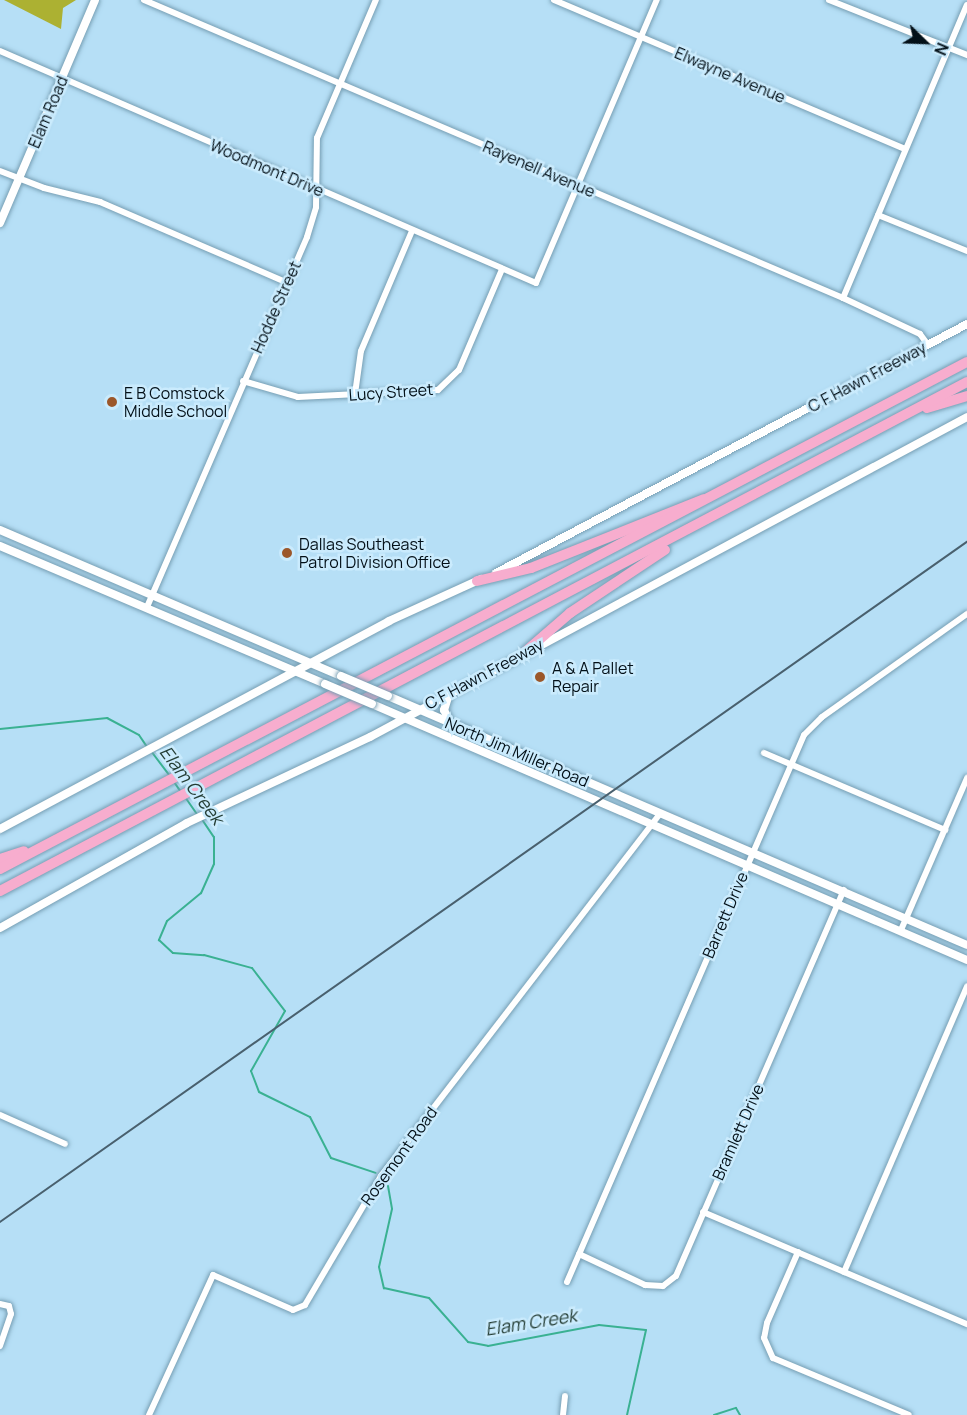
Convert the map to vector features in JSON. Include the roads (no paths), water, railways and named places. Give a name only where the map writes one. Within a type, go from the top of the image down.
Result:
[{"type":"highway","name":"C F Hawn Freeway","points":[[0,869],[967,362]]},
{"type":"highway","name":"C F Hawn Freeway","points":[[0,891],[200,784],[682,535],[967,382]]},
{"type":"highway","points":[[913,411],[967,396]]},
{"type":"highway","points":[[477,581],[522,572],[690,501],[713,497]]},
{"type":"highway","points":[[525,652],[570,613],[682,535]]},
{"type":"highway","points":[[0,860],[45,845]]},
{"type":"main road","name":"C F Hawn Freeway","points":[[0,829],[443,593],[477,581],[578,532],[967,324]]},
{"type":"main road","name":"C F Hawn Freeway","points":[[0,928],[214,808],[404,718],[967,417]]},
{"type":"main road","name":"North Jim Miller Road","points":[[4,532],[258,639],[460,728],[907,916],[967,945]]},
{"type":"main road","points":[[1,546],[4,532]]},
{"type":"main road","name":"North Jim Miller Road","points":[[1,546],[748,863],[967,960]]},
{"type":"main road","points":[[57,570],[63,557]]},
{"type":"main road","points":[[203,631],[209,619]]},
{"type":"main road","points":[[254,653],[258,639]]},
{"type":"main road","points":[[449,694],[445,716],[460,728]]},
{"type":"street","name":"Elam Road","points":[[0,223],[96,0]]},
{"type":"street","name":"Rayenell Avenue","points":[[144,0],[843,298],[920,334],[928,345]]},
{"type":"street","name":"Hodde Street","points":[[147,607],[311,226],[317,190],[314,154],[340,84],[376,0]]},
{"type":"street","name":"Elwayne Avenue","points":[[554,0],[905,149]]},
{"type":"street","points":[[577,185],[657,0]]},
{"type":"street","points":[[829,0],[967,56]]},
{"type":"street","points":[[843,298],[967,5]]},
{"type":"street","name":"Woodmont Drive","points":[[0,51],[536,283],[577,185]]},
{"type":"street","points":[[0,171],[19,179],[100,202],[286,282]]},
{"type":"street","points":[[878,215],[967,251]]},
{"type":"street","points":[[355,394],[358,359],[412,231]]},
{"type":"street","name":"Lucy Street","points":[[243,381],[280,395],[430,391],[453,380],[502,269]]},
{"type":"street","name":"Barrett Drive","points":[[567,1282],[804,735],[822,717],[967,614]]},
{"type":"street","points":[[764,753],[945,830]]},
{"type":"street","points":[[901,930],[967,778]]},
{"type":"street","name":"Rosemont Road","points":[[149,1415],[213,1275],[293,1310],[305,1305],[381,1176],[661,813]]},
{"type":"street","name":"Bramlett Drive","points":[[579,1254],[645,1285],[663,1286],[676,1276],[844,889]]},
{"type":"street","points":[[844,1272],[967,986]]},
{"type":"street","points":[[0,1115],[65,1144]]},
{"type":"street","points":[[703,1212],[967,1324]]},
{"type":"street","points":[[798,1252],[767,1323],[764,1338],[773,1358],[909,1415]]},
{"type":"street","points":[[0,1304],[9,1306],[11,1314],[0,1346]]},
{"type":"street","points":[[563,1415],[565,1396]]},
{"type":"waterway","name":"Elam Creek","points":[[0,729],[107,718],[139,735],[147,747]]},
{"type":"waterway","name":"Elam Creek","points":[[151,751],[169,775]]},
{"type":"waterway","name":"Elam Creek","points":[[174,782],[181,792]]},
{"type":"waterway","name":"Elam Creek","points":[[185,797],[197,814]]},
{"type":"waterway","name":"Elam Creek","points":[[201,818],[214,837],[214,864],[201,893],[167,921],[159,940],[173,953],[204,955],[252,968],[285,1011],[251,1071],[259,1092],[310,1117],[331,1158],[376,1173]]},
{"type":"waterway","name":"Elam Creek","points":[[388,1186],[392,1209],[379,1267],[384,1288],[429,1298],[468,1342],[488,1346],[599,1325],[646,1330],[627,1415]]},
{"type":"waterway","name":"Elam Creek","points":[[714,1415],[736,1408],[740,1415]]},
{"type":"tram line","points":[[0,1222],[967,542]]},
{"type":"place","name":"E B Comstock Middle School","points":[[112,402]]},
{"type":"place","name":"Dallas Southeast Patrol Division Office","points":[[287,553]]},
{"type":"place","name":"A & A Pallet Repair","points":[[540,677]]}]
